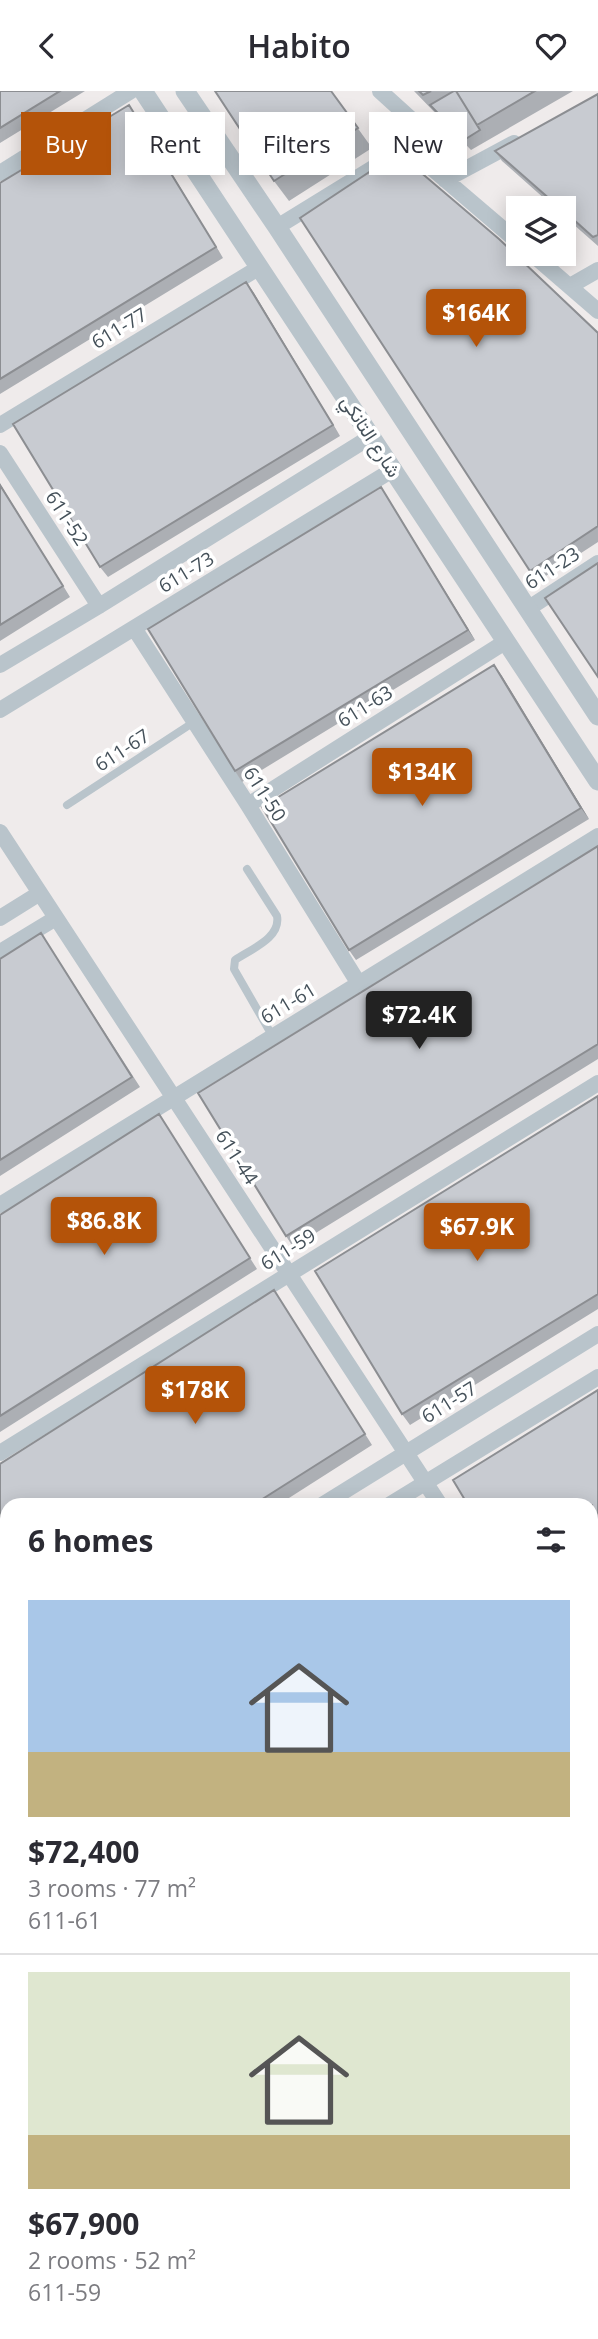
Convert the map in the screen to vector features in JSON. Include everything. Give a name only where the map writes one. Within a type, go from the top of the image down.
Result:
[{"type":"street","points":[[0,173],[131,91]]},
{"type":"street","name":"شارع التانكي","points":[[143,91],[598,781]]},
{"type":"street","name":"شارع التانكي","points":[[184,91],[277,227],[598,716]]},
{"type":"street","points":[[380,91],[403,112]]},
{"type":"street","points":[[445,180],[527,136]]},
{"type":"street","points":[[277,227],[369,170]]},
{"type":"street","points":[[439,175],[506,232]]},
{"type":"street","points":[[546,266],[598,311]]},
{"type":"street","name":"611-77","points":[[0,425],[260,267]]},
{"type":"street","points":[[570,286],[598,270]]},
{"type":"street","name":"611-73","points":[[0,664],[99,606],[372,436]]},
{"type":"street","name":"611-52","points":[[0,453],[99,606]]},
{"type":"street","name":"611-73","points":[[0,710],[394,469]]},
{"type":"street","name":"611-23","points":[[528,608],[598,563]]},
{"type":"street","name":"611-50","points":[[134,628],[359,984]]},
{"type":"street","name":"611-63","points":[[248,805],[505,642]]},
{"type":"street","name":"611-44","points":[[0,832],[435,1498]]},
{"type":"street","name":"611-61","points":[[0,1205],[598,837]]},
{"type":"street","points":[[0,918],[40,893]]},
{"type":"street","points":[[0,952],[56,918]]},
{"type":"street","name":"611-59","points":[[0,1453],[598,1083]]},
{"type":"street","name":"611-57","points":[[333,1498],[598,1334]]},
{"type":"street","points":[[400,1498],[598,1377]]},
{"type":"lane","name":"611-67","points":[[67,805],[194,722]]},
{"type":"lane","points":[[247,869],[277,916],[279,924],[266,940],[235,960],[233,969],[273,1037]]},
{"type":"building","points":[[0,91],[60,91],[26,112],[21,112],[21,115],[0,128]]},
{"type":"building","points":[[215,91],[331,91],[346,112],[239,112],[239,128]]},
{"type":"building","points":[[456,91],[480,130],[467,138],[467,112],[437,112],[430,105]]},
{"type":"building","points":[[456,91],[535,91],[477,125]]},
{"type":"building","points":[[598,94],[598,235],[593,237],[576,222],[576,196],[546,196],[495,151]]},
{"type":"building","points":[[129,105],[133,112],[125,112],[125,175],[172,175],[216,247],[0,379],[0,183],[21,170],[21,175],[111,175],[111,116]]},
{"type":"building","points":[[369,172],[369,175],[424,175],[506,246],[506,266],[527,266],[598,333],[598,526],[530,571],[300,218]]},
{"type":"building","points":[[270,175],[284,175],[274,181]]},
{"type":"building","points":[[246,282],[333,425],[100,567],[13,424]]},
{"type":"building","points":[[0,485],[63,586],[0,625]]},
{"type":"building","points":[[381,487],[468,630],[235,771],[148,629]]},
{"type":"building","points":[[598,563],[598,677],[545,598]]},
{"type":"building","points":[[494,665],[581,808],[349,950],[262,807]]},
{"type":"building","points":[[598,846],[598,1044],[286,1236],[198,1093]]},
{"type":"building","points":[[41,933],[132,1077],[0,1160],[0,959]]},
{"type":"building","points":[[598,1096],[598,1294],[402,1414],[315,1271]]},
{"type":"building","points":[[159,1114],[250,1258],[0,1416],[0,1215]]},
{"type":"building","points":[[274,1290],[365,1434],[264,1498],[0,1498],[0,1464]]},
{"type":"building","points":[[598,1390],[598,1498],[464,1498],[453,1480]]}]
